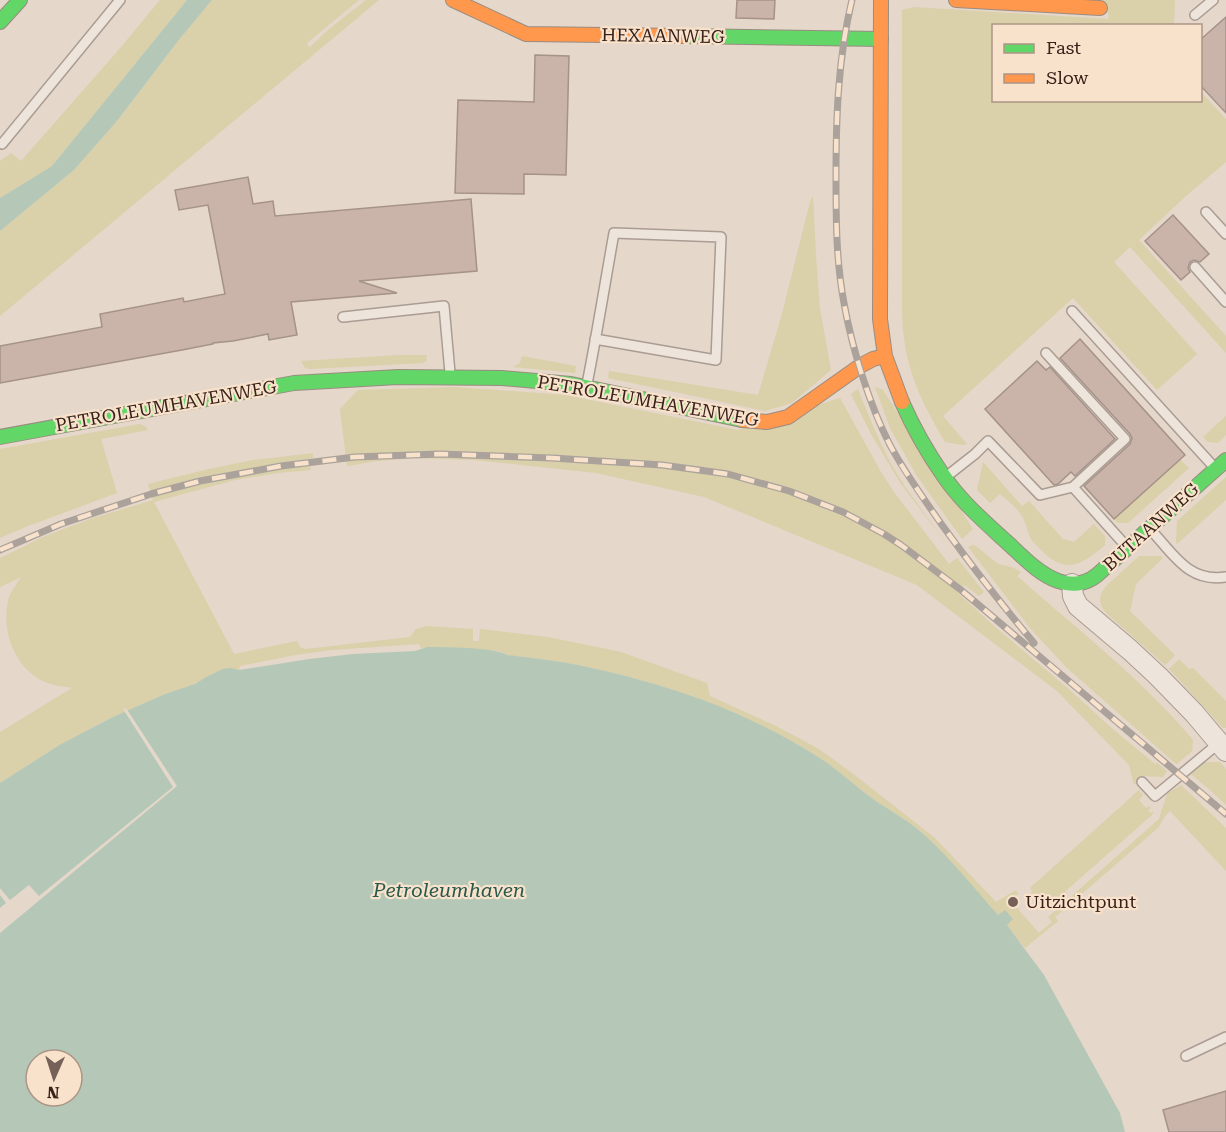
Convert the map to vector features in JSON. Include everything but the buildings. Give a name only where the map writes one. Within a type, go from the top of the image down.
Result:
[{"type":"main road","points":[[0,22],[20,0]]},
{"type":"main road","name":"HEXAANWEG","points":[[453,0],[526,34],[881,39]]},
{"type":"main road","points":[[881,0],[880,308],[885,356],[914,427],[945,477],[960,496],[984,522],[1034,567],[1051,579],[1072,584]]},
{"type":"main road","points":[[956,0],[1073,3],[1100,8]]},
{"type":"main road","name":"PETROLEUMHAVENWEG","points":[[0,437],[294,383],[450,376],[544,380],[587,386],[748,421],[770,423],[794,414],[860,366],[885,356]]},
{"type":"main road","name":"BUTAANWEG","points":[[1072,584],[1090,580],[1221,464]]},
{"type":"street","points":[[1072,584],[1073,596],[1078,606],[1158,676],[1222,747]]},
{"type":"lane","points":[[2,144],[120,0]]},
{"type":"lane","points":[[1195,15],[1213,0]]},
{"type":"lane","points":[[1206,212],[1226,234]]},
{"type":"lane","points":[[587,386],[595,339],[614,233],[721,237],[716,360],[595,339]]},
{"type":"lane","points":[[1195,267],[1226,302]]},
{"type":"lane","points":[[343,317],[444,306],[450,376]]},
{"type":"lane","points":[[1072,311],[1221,464]]},
{"type":"lane","points":[[945,477],[988,441],[1040,495],[1073,487],[1125,439],[1046,353]]},
{"type":"lane","points":[[1073,487],[1128,548]]},
{"type":"lane","points":[[1150,528],[1187,569],[1196,575],[1216,579],[1226,577]]},
{"type":"lane","points":[[1142,782],[1155,796],[1222,747]]},
{"type":"lane","points":[[1185,1056],[1226,1037]]},
{"type":"shaded area","points":[[160,0],[187,0],[52,166],[0,198],[0,161],[11,153],[21,161]]},
{"type":"shaded area","points":[[212,0],[359,0],[307,43],[310,47],[366,0],[379,0],[0,316],[0,231],[74,170],[117,121]]},
{"type":"shaded area","points":[[1103,0],[1175,0],[1174,24],[992,24],[992,102],[1202,102],[1202,93],[1226,119],[1226,162],[1139,240],[1226,336],[1226,353],[1130,247],[1114,262],[1197,354],[1157,390],[1073,298],[943,416],[967,444],[945,442],[927,410],[914,379],[905,347],[903,329],[902,10],[914,7],[1108,19]]},
{"type":"shaded area","points":[[813,196],[820,309],[831,370],[792,403],[765,411],[608,378],[609,371],[758,395]]},
{"type":"shaded area","points":[[427,355],[423,363],[310,369],[305,368],[301,361]]},
{"type":"shaded area","points":[[522,356],[576,366],[575,373],[513,367],[520,363]]},
{"type":"shaded area","points":[[454,387],[566,395],[738,430],[840,398],[894,492],[949,564],[957,558],[984,592],[979,596],[964,585],[958,593],[1108,725],[1155,764],[1157,763],[1167,771],[1163,777],[1143,776],[1134,785],[1129,765],[1057,691],[917,585],[704,497],[596,473],[474,460],[413,458],[347,466],[340,409],[358,390]]},
{"type":"shaded area","points":[[875,387],[883,390],[973,529],[962,539],[917,476],[890,428]]},
{"type":"shaded area","points":[[858,389],[890,462],[949,547],[901,484],[871,434],[851,394]]},
{"type":"shaded area","points":[[1226,416],[1226,435],[1218,443],[1208,442],[1203,437]]},
{"type":"shaded area","points":[[140,424],[145,426],[150,432],[148,430],[101,439],[117,493],[0,538],[0,449]]},
{"type":"shaded area","points":[[313,453],[313,458],[308,459],[311,470],[235,480],[154,502],[234,654],[297,641],[300,647],[306,649],[410,637],[416,629],[427,626],[473,629],[473,641],[479,641],[480,629],[548,637],[621,652],[707,683],[710,696],[776,726],[819,749],[935,838],[996,902],[1018,889],[1016,891],[1018,894],[1010,900],[1039,933],[1052,922],[1048,917],[1159,819],[1167,794],[1181,785],[1226,828],[1226,871],[1170,811],[1158,828],[1055,917],[1058,921],[1025,948],[1006,924],[1005,910],[998,916],[951,862],[921,832],[826,762],[769,729],[709,703],[615,673],[506,655],[498,651],[421,648],[419,644],[295,655],[240,666],[239,670],[214,673],[195,684],[165,694],[113,717],[61,744],[0,783],[0,732],[72,688],[45,682],[34,676],[18,657],[12,646],[6,622],[9,597],[21,577],[0,587],[0,558],[43,537],[90,519],[153,500],[148,484],[253,460]]},
{"type":"shaded area","points":[[1180,459],[1189,468],[1128,523],[1118,523],[1114,519]]},
{"type":"shaded area","points":[[983,462],[1022,506],[1029,501],[1063,539],[1074,542],[1094,524],[1105,536],[1105,545],[1090,557],[1076,564],[1061,564],[1053,560],[1032,541],[1022,516],[1011,503],[1000,494],[990,503],[977,490]]},
{"type":"shaded area","points":[[1226,477],[1226,500],[1177,544],[1177,521]]},
{"type":"shaded area","points":[[973,545],[998,564],[1021,572],[1017,576],[1108,655],[1173,717],[1193,740],[1192,751],[1177,764],[1175,763],[1067,668],[1030,628],[968,547]]},
{"type":"shaded area","points":[[1139,556],[1161,556],[1163,558],[1136,584],[1130,611],[1175,655],[1165,665],[1107,614],[1101,603],[1100,598],[1104,589]]},
{"type":"shaded area","points":[[1179,659],[1189,669],[1193,668],[1226,701],[1226,728],[1223,728],[1169,669]]},
{"type":"shaded area","points":[[1205,762],[1220,762],[1226,769],[1226,805],[1191,774]]},
{"type":"shaded area","points":[[1139,790],[1143,795],[1139,800],[1146,808],[1149,806],[1151,808],[1148,810],[1151,813],[1154,811],[1152,815],[1044,910],[1030,895],[1032,891],[1030,888]]},
{"type":"water","points":[[187,0],[212,0],[117,121],[74,170],[0,231],[0,198],[52,166]]},
{"type":"water","name":"Petroleumhaven","points":[[427,647],[468,648],[491,650],[507,655],[555,661],[615,673],[709,702],[769,729],[826,762],[921,832],[951,861],[998,915],[1005,910],[1013,919],[1007,925],[1044,975],[1120,1113],[1125,1132],[0,1132],[0,783],[61,744],[113,717],[165,694],[195,684],[223,669],[239,670],[353,654],[415,651]]},
{"type":"pier","points":[[126,708],[177,786],[0,933],[0,908],[6,903],[0,895],[0,888],[10,900],[29,885],[39,896],[173,787],[123,709]]},
{"type":"railway","points":[[852,0],[839,88],[836,208],[841,287],[857,357],[875,412],[902,466],[964,555],[1034,643]]},
{"type":"railway","points":[[0,550],[61,524],[151,494],[200,481],[281,466],[355,457],[440,454],[552,458],[662,465],[728,474],[789,491],[843,512],[901,545],[961,590],[1226,814]]},
{"type":"traffic: fast","points":[[0,22],[20,0]]},
{"type":"traffic: fast","points":[[684,36],[881,39]]},
{"type":"traffic: fast","points":[[0,437],[294,383],[398,377],[502,378],[571,384],[742,420]]},
{"type":"traffic: fast","points":[[902,402],[926,448],[958,494],[1032,565],[1063,583],[1084,582],[1097,575],[1226,460]]},
{"type":"traffic: slow","points":[[453,0],[526,34],[684,36]]},
{"type":"traffic: slow","points":[[881,0],[880,319],[885,356],[902,402]]},
{"type":"traffic: slow","points":[[956,0],[1100,8]]},
{"type":"traffic: slow","points":[[742,420],[767,422],[788,417],[860,366],[885,356]]},
{"type":"place","name":"Uitzichtpunt","points":[[1013,902]]}]
